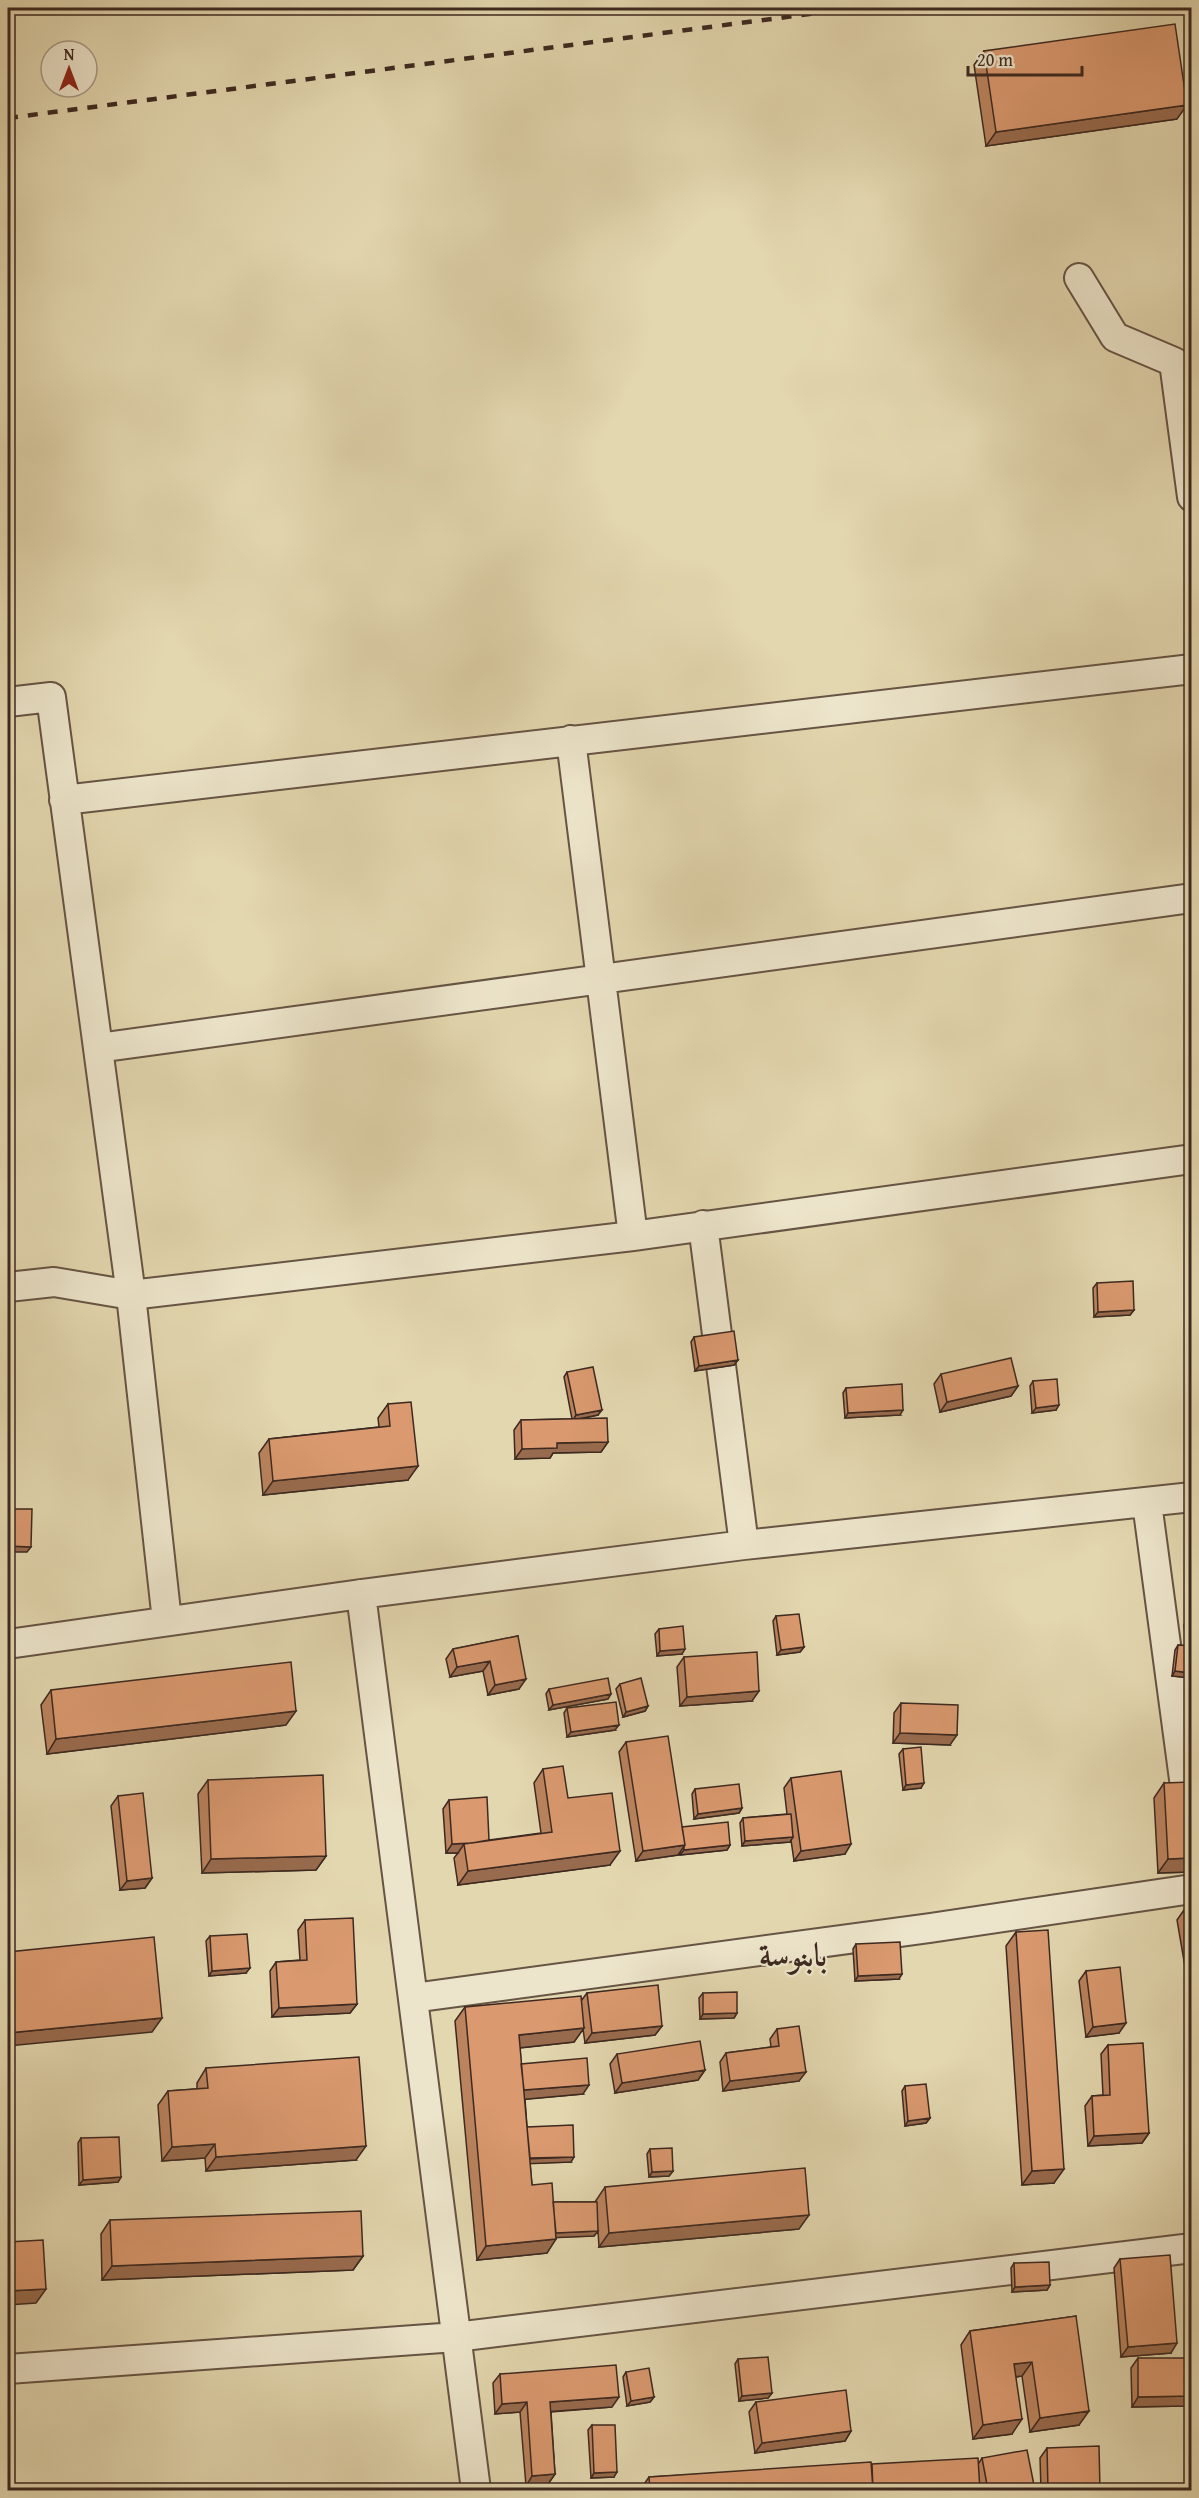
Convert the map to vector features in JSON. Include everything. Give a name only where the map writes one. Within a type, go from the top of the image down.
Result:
[{"type":"street","points":[[1080,278],[1115,336],[1183,360],[1191,497]]},
{"type":"street","points":[[64,800],[1191,669]]},
{"type":"street","points":[[8,702],[51,697],[131,1295],[167,1621]]},
{"type":"street","points":[[571,740],[633,1236]]},
{"type":"street","points":[[98,1048],[602,977],[1191,898]]},
{"type":"street","points":[[8,1287],[54,1282],[131,1295],[633,1236],[1191,1159]]},
{"type":"street","points":[[703,1225],[744,1545]]},
{"type":"street","points":[[8,1644],[361,1594],[744,1545],[1191,1497]]},
{"type":"street","points":[[1147,1503],[1188,1776],[1191,1839]]},
{"type":"street","points":[[361,1594],[476,2490]]},
{"type":"street","points":[[413,1998],[918,1930],[1191,1889]]},
{"type":"street","points":[[8,2369],[456,2337],[1191,2248]]},
{"type":"building","points":[[1175,24],[1187,105],[996,132],[984,51]]},
{"type":"building","points":[[1133,1281],[1134,1310],[1098,1312],[1097,1283]]},
{"type":"building","points":[[734,1331],[738,1360],[699,1366],[694,1337]]},
{"type":"building","points":[[1011,1358],[1018,1386],[947,1402],[941,1374]]},
{"type":"building","points":[[593,1367],[602,1410],[576,1415],[567,1372]]},
{"type":"building","points":[[1057,1379],[1059,1405],[1036,1408],[1033,1381]]},
{"type":"building","points":[[902,1384],[903,1410],[848,1413],[846,1388]]},
{"type":"building","points":[[411,1402],[418,1466],[273,1481],[269,1439],[390,1426],[388,1404]]},
{"type":"building","points":[[607,1418],[608,1442],[557,1443],[557,1448],[522,1449],[521,1420]]},
{"type":"building","points":[[8,1509],[32,1509],[31,1547],[8,1546]]},
{"type":"building","points":[[799,1614],[804,1647],[781,1650],[776,1616]]},
{"type":"building","points":[[1191,1619],[1191,1643],[1190,1644],[1187,1620]]},
{"type":"building","points":[[683,1626],[685,1649],[660,1651],[659,1629]]},
{"type":"building","points":[[518,1636],[526,1679],[495,1685],[490,1661],[457,1667],[453,1649]]},
{"type":"building","points":[[1178,1645],[1191,1646],[1191,1673],[1175,1671]]},
{"type":"building","points":[[757,1652],[759,1691],[687,1697],[684,1657]]},
{"type":"building","points":[[291,1662],[296,1711],[56,1739],[51,1690]]},
{"type":"building","points":[[608,1678],[611,1694],[553,1705],[549,1689]]},
{"type":"building","points":[[641,1678],[648,1706],[626,1712],[620,1684]]},
{"type":"building","points":[[616,1702],[619,1725],[571,1732],[567,1708]]},
{"type":"building","points":[[901,1703],[958,1705],[957,1735],[900,1733]]},
{"type":"building","points":[[668,1736],[685,1845],[643,1851],[626,1742]]},
{"type":"building","points":[[921,1747],[924,1783],[906,1785],[903,1749]]},
{"type":"building","points":[[563,1766],[568,1798],[612,1793],[620,1851],[468,1871],[464,1844],[552,1832],[543,1769]]},
{"type":"building","points":[[841,1771],[851,1844],[801,1851],[791,1778]]},
{"type":"building","points":[[323,1775],[326,1856],[211,1859],[208,1780]]},
{"type":"building","points":[[1191,1782],[1191,1858],[1168,1859],[1164,1783]]},
{"type":"building","points":[[739,1784],[742,1808],[698,1814],[695,1789]]},
{"type":"building","points":[[143,1793],[152,1878],[127,1881],[118,1796]]},
{"type":"building","points":[[487,1797],[489,1840],[452,1844],[449,1800]]},
{"type":"building","points":[[791,1814],[793,1837],[745,1841],[743,1818]]},
{"type":"building","points":[[728,1822],[730,1845],[684,1850],[682,1827]]},
{"type":"building","points":[[1191,1909],[1191,1956],[1184,1910]]},
{"type":"building","points":[[353,1918],[357,2004],[279,2008],[276,1962],[307,1960],[305,1920]]},
{"type":"building","points":[[1048,1930],[1064,2169],[1032,2171],[1016,1932]]},
{"type":"building","points":[[247,1934],[250,1968],[212,1971],[210,1936]]},
{"type":"building","points":[[154,1937],[162,2018],[8,2033],[8,1952]]},
{"type":"building","points":[[900,1942],[902,1974],[858,1976],[856,1944]]},
{"type":"building","points":[[1120,1967],[1126,2023],[1093,2027],[1086,1971]]},
{"type":"building","points":[[658,1985],[662,2026],[592,2033],[587,1993]]},
{"type":"building","points":[[737,1992],[737,2013],[703,2014],[703,1993]]},
{"type":"building","points":[[581,1996],[584,2028],[519,2035],[532,2185],[552,2183],[556,2239],[486,2246],[465,2007]]},
{"type":"building","points":[[799,2026],[806,2072],[730,2081],[726,2053],[779,2046],[777,2029]]},
{"type":"building","points":[[700,2041],[705,2070],[622,2083],[617,2054]]},
{"type":"building","points":[[1143,2043],[1149,2133],[1094,2136],[1092,2096],[1110,2095],[1108,2045]]},
{"type":"building","points":[[359,2057],[366,2146],[216,2157],[215,2144],[172,2147],[168,2091],[208,2088],[206,2068]]},
{"type":"building","points":[[587,2058],[589,2085],[524,2090],[521,2064]]},
{"type":"building","points":[[926,2084],[930,2118],[908,2121],[905,2086]]},
{"type":"building","points":[[573,2125],[574,2157],[530,2158],[527,2127]]},
{"type":"building","points":[[119,2137],[121,2177],[83,2180],[81,2138]]},
{"type":"building","points":[[672,2148],[673,2171],[652,2172],[650,2149]]},
{"type":"building","points":[[805,2168],[809,2215],[609,2233],[605,2187]]},
{"type":"building","points":[[553,2202],[597,2202],[598,2231],[556,2233]]},
{"type":"building","points":[[361,2211],[363,2256],[112,2266],[110,2220]]},
{"type":"building","points":[[43,2240],[46,2289],[8,2291],[8,2242]]},
{"type":"building","points":[[1170,2255],[1177,2343],[1128,2347],[1120,2259]]},
{"type":"building","points":[[1049,2262],[1050,2285],[1015,2287],[1014,2263]]},
{"type":"building","points":[[1076,2316],[1089,2411],[1040,2418],[1032,2362],[1014,2364],[1022,2419],[983,2425],[970,2331]]},
{"type":"building","points":[[768,2357],[772,2393],[742,2396],[738,2359]]},
{"type":"building","points":[[1138,2358],[1191,2358],[1191,2396],[1138,2397]]},
{"type":"building","points":[[616,2365],[619,2397],[550,2402],[555,2474],[532,2476],[527,2402],[502,2404],[500,2374]]},
{"type":"building","points":[[649,2368],[654,2397],[631,2401],[626,2372]]},
{"type":"building","points":[[846,2390],[851,2431],[762,2443],[756,2402]]},
{"type":"building","points":[[592,2425],[615,2425],[617,2472],[594,2473]]},
{"type":"building","points":[[1099,2446],[1100,2490],[1048,2490],[1047,2448]]},
{"type":"building","points":[[1027,2450],[1035,2490],[988,2490],[982,2458]]},
{"type":"building","points":[[978,2458],[980,2490],[873,2490],[872,2464]]},
{"type":"building","points":[[871,2462],[873,2490],[650,2490],[649,2477]]},
{"type":"railway","points":[[8,118],[856,8]]},
{"type":"district","name":"بابنوسة","points":[[793,1954]]}]
